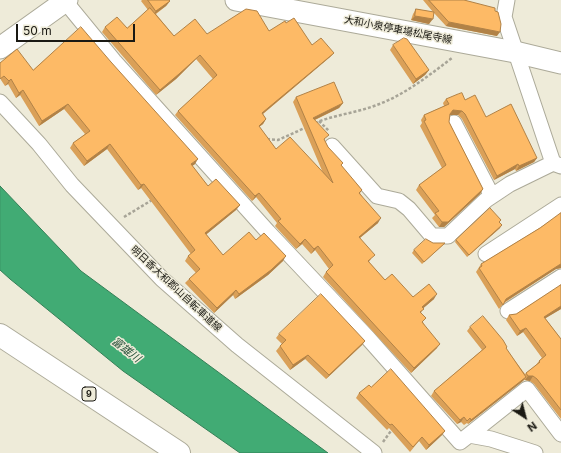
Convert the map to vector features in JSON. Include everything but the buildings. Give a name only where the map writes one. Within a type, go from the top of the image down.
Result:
[{"type":"main road","points":[[0,48],[65,0]]},
{"type":"main road","name":"大和小泉停車場松尾寺線","points":[[236,0],[515,52],[561,63]]},
{"type":"main road","name":"9","points":[[0,335],[179,453]]},
{"type":"street","points":[[65,0],[114,61],[268,232],[368,338],[460,442],[527,389],[561,434]]},
{"type":"street","points":[[332,146],[377,196],[404,205],[432,236],[448,236],[492,196],[510,184],[557,165],[515,52],[504,17],[507,0]]},
{"type":"street","name":"明日香大和郡山自転車道線","points":[[0,102],[39,144],[72,185],[162,279],[237,345],[377,450]]},
{"type":"street","points":[[454,123],[492,196]]},
{"type":"street","points":[[486,254],[561,204]]},
{"type":"street","points":[[508,311],[561,277]]},
{"type":"street","points":[[469,434],[491,439],[535,453]]},
{"type":"path","points":[[261,139],[278,140],[325,119],[373,107],[391,99],[415,86],[471,44]]},
{"type":"path","points":[[110,226],[158,196]]},
{"type":"path","points":[[377,450],[396,425]]},
{"type":"water","name":"富雄川","points":[[0,186],[81,271],[328,453],[240,453],[123,371],[0,270]]}]
